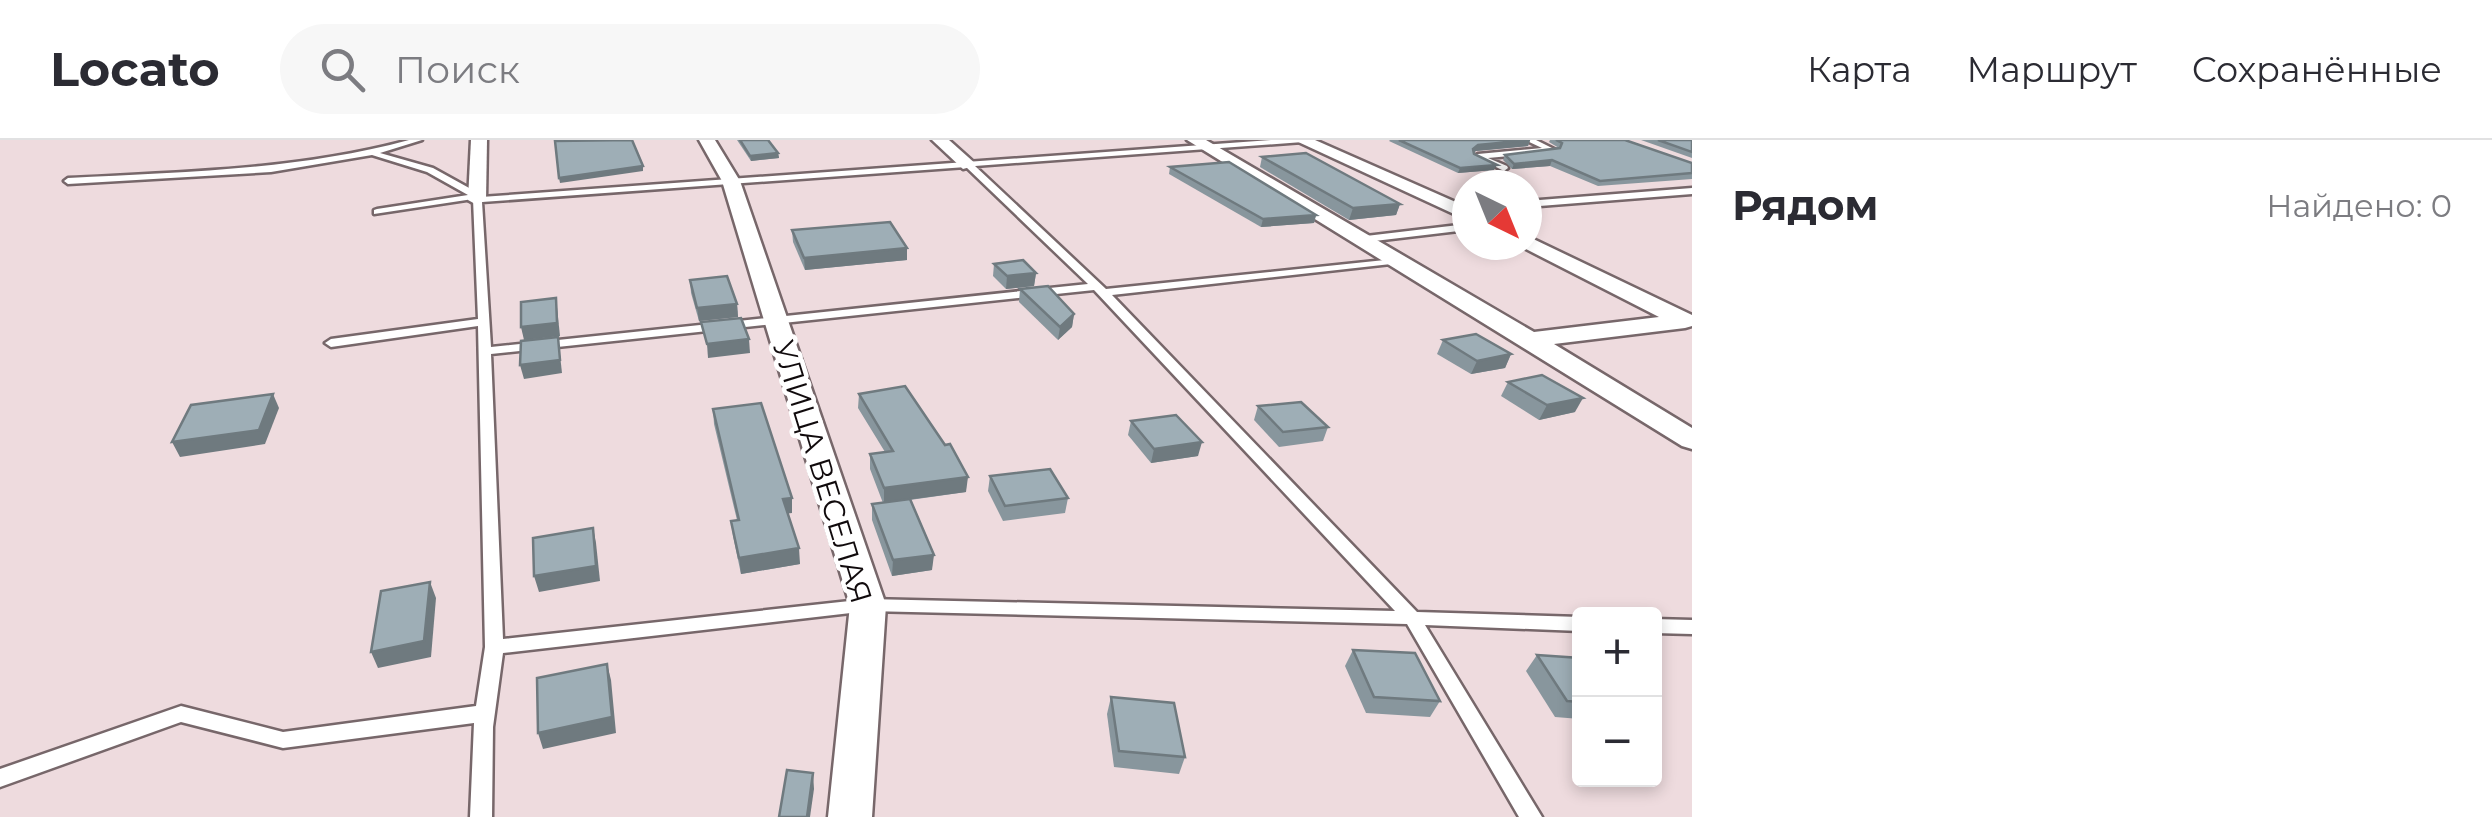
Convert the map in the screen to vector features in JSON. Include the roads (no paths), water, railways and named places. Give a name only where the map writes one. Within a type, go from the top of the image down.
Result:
[{"type":"street","points":[[477,198],[479,140]]},
{"type":"street","name":"УЛИЦА ВЕСЕЛАЯ","points":[[707,140],[731,180],[868,605],[850,817]]},
{"type":"street","points":[[940,140],[969,164]]},
{"type":"street","points":[[1303,140],[1452,206]]},
{"type":"street","points":[[1202,144],[1366,239],[1692,440]]},
{"type":"street","points":[[1530,340],[1684,321],[1542,250]]},
{"type":"lane","points":[[68,182],[271,170],[372,153],[418,140]]},
{"type":"lane","points":[[377,212],[477,198],[1202,144],[1303,140]]},
{"type":"lane","points":[[1504,168],[1478,156],[1552,150],[1529,140]]},
{"type":"lane","points":[[372,153],[430,170],[477,198]]},
{"type":"lane","points":[[969,164],[1101,289],[1412,618],[1531,817]]},
{"type":"lane","points":[[1542,203],[1692,191]]},
{"type":"lane","points":[[477,198],[494,647],[485,713],[481,817]]},
{"type":"lane","points":[[1366,239],[1452,229]]},
{"type":"lane","points":[[485,352],[1400,260]]},
{"type":"lane","points":[[331,343],[484,322]]},
{"type":"lane","points":[[494,647],[868,605],[1572,624]]},
{"type":"lane","points":[[1662,626],[1692,628]]},
{"type":"lane","points":[[0,778],[181,714],[283,740],[485,713]]}]
